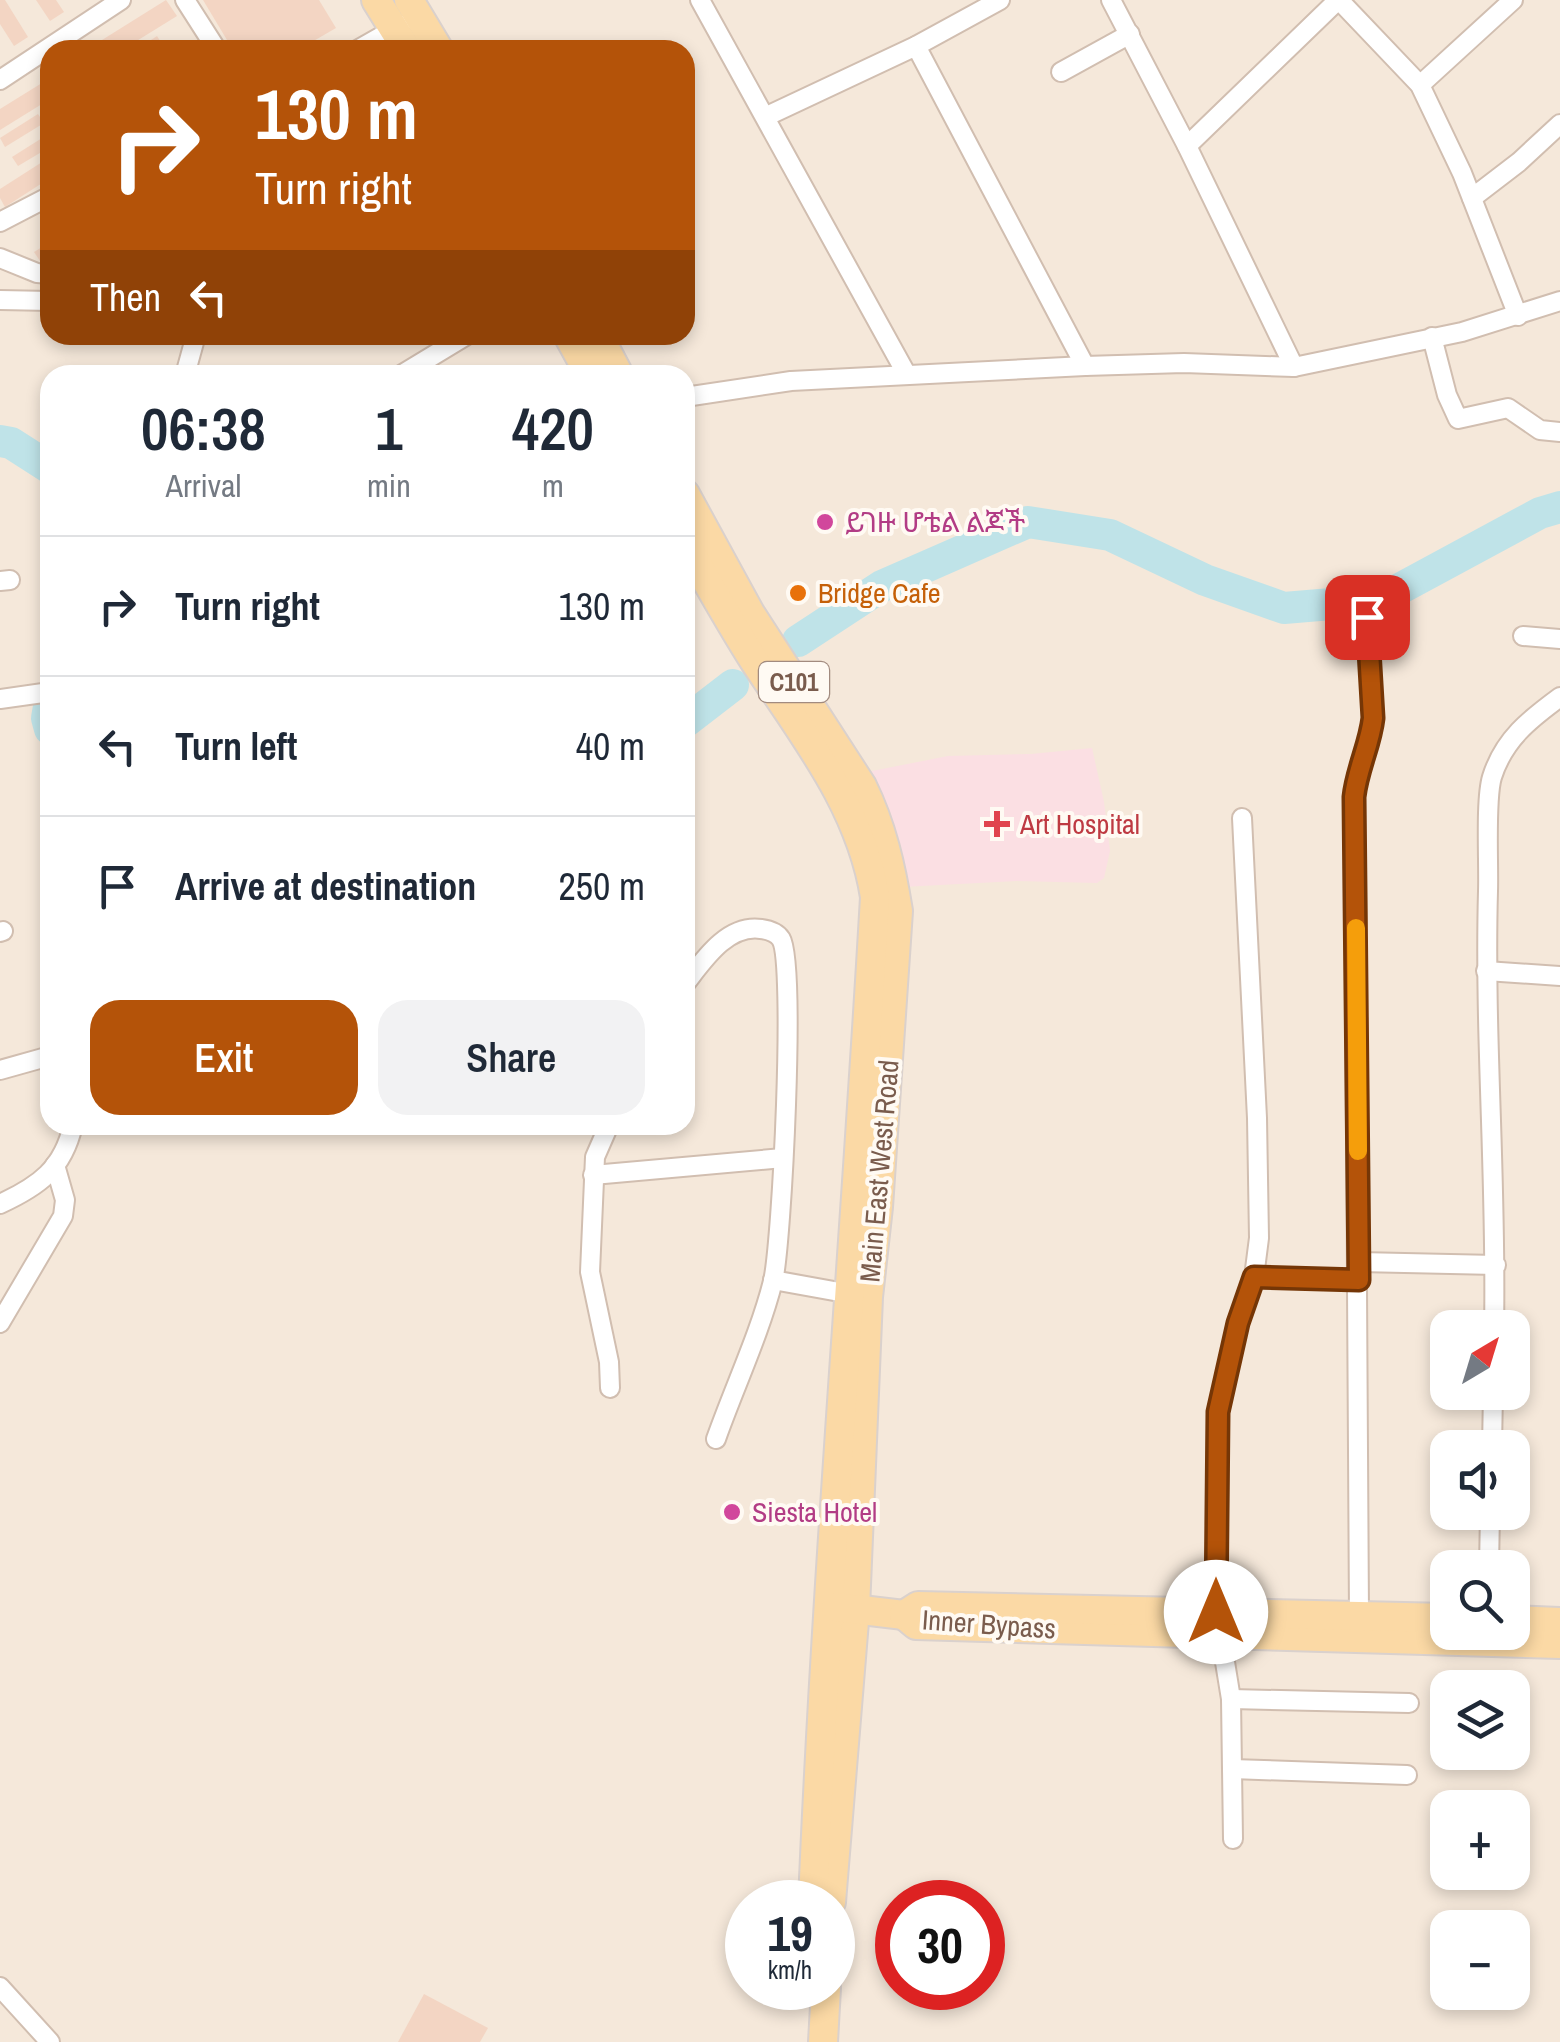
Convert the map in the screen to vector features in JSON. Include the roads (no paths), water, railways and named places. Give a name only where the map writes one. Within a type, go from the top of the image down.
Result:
[{"type":"main road","points":[[376,0],[427,40]]},
{"type":"main road","name":"Main East West Road","points":[[695,544],[830,756],[876,814],[891,864],[898,911],[885,934],[851,1418],[826,1606],[814,1880]]},
{"type":"main road","name":"Main East West Road","points":[[833,1880],[855,1609],[851,1418]]},
{"type":"main road","name":"Inner Bypass","points":[[826,1606],[904,1615],[916,1626],[1218,1623],[1359,1615],[1430,1617]]},
{"type":"main road","points":[[1530,1621],[1560,1622]]},
{"type":"main road","name":"Inner Bypass","points":[[1218,1623],[1560,1644]]},
{"type":"main road","points":[[806,2042],[808,2010]]},
{"type":"main road","points":[[823,2042],[825,2010]]},
{"type":"street","points":[[68,40],[121,0]]},
{"type":"street","points":[[185,0],[210,40]]},
{"type":"street","points":[[700,0],[907,374]]},
{"type":"street","points":[[767,116],[916,46],[1000,0]]},
{"type":"street","points":[[1111,0],[1294,367]]},
{"type":"street","points":[[1187,146],[1338,0],[1420,85],[1472,198],[1518,316]]},
{"type":"street","points":[[1420,85],[1513,0]]},
{"type":"street","points":[[377,40],[407,24]]},
{"type":"street","points":[[1061,72],[1130,34]]},
{"type":"street","points":[[916,46],[1086,366]]},
{"type":"street","points":[[0,80],[40,60]]},
{"type":"street","points":[[1472,198],[1560,124]]},
{"type":"street","points":[[0,222],[40,201]]},
{"type":"street","points":[[0,258],[40,271]]},
{"type":"street","points":[[0,300],[40,302]]},
{"type":"street","points":[[695,395],[791,381],[907,374],[1184,362],[1294,367],[1518,316],[1560,302]]},
{"type":"street","points":[[1432,337],[1447,395],[1458,419],[1508,408],[1540,430],[1560,432]]},
{"type":"street","points":[[418,365],[450,345]]},
{"type":"street","points":[[1359,1615],[1354,797],[1373,718],[1367,617]]},
{"type":"street","points":[[1523,636],[1560,640]]},
{"type":"street","points":[[0,699],[40,693]]},
{"type":"street","points":[[1495,1310],[1486,971],[1491,780],[1514,736],[1534,714],[1560,697]]},
{"type":"street","points":[[1233,1839],[1231,1699],[1218,1623],[1218,1412],[1238,1323],[1254,1277],[1259,1238],[1242,818]]},
{"type":"street","points":[[695,972],[720,942],[736,933],[757,928],[780,938],[784,944],[787,996],[783,1158],[773,1280],[716,1439]]},
{"type":"street","points":[[1486,971],[1560,976]]},
{"type":"street","points":[[0,1070],[40,1059]]},
{"type":"street","points":[[0,1204],[34,1188],[55,1165],[71,1135]]},
{"type":"street","points":[[606,1135],[594,1174],[590,1272],[610,1362],[610,1388]]},
{"type":"street","points":[[594,1174],[783,1158]]},
{"type":"street","points":[[0,1323],[63,1216],[64,1200],[55,1165]]},
{"type":"street","points":[[1254,1277],[1496,1265]]},
{"type":"street","points":[[773,1280],[860,1295]]},
{"type":"street","points":[[1231,1699],[1409,1704]]},
{"type":"street","points":[[1232,1768],[1407,1775]]},
{"type":"street","points":[[0,1987],[50,2042]]},
{"type":"waterway","points":[[0,441],[11,443],[40,462]]},
{"type":"waterway","points":[[798,641],[882,586],[1028,522],[1110,535],[1205,580],[1284,608],[1379,600],[1540,513],[1560,507]]},
{"type":"waterway","points":[[695,714],[733,685]]},
{"type":"place","name":"ይገዙ ሆቴል ልጆች","points":[[825,522]]},
{"type":"place","name":"Bridge Cafe","points":[[798,593]]},
{"type":"place","name":"Art Hospital","points":[[997,824]]},
{"type":"place","name":"Siesta Hotel","points":[[732,1512]]}]
